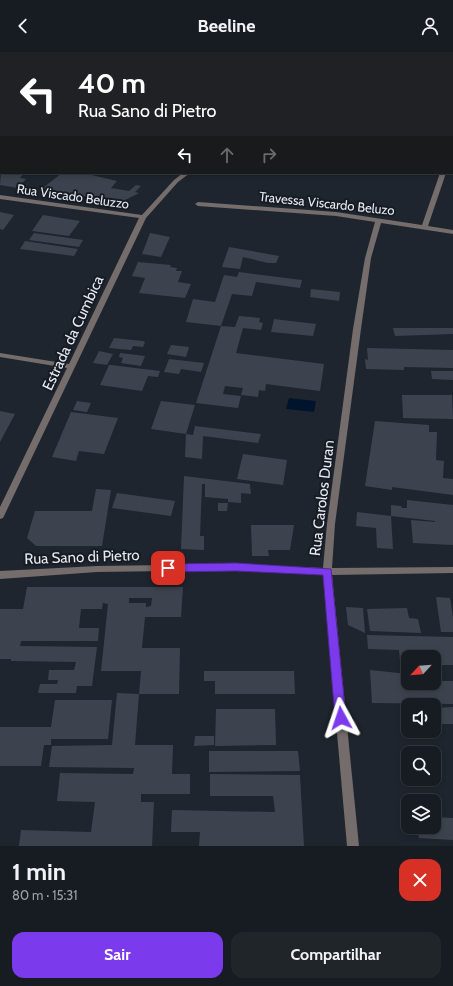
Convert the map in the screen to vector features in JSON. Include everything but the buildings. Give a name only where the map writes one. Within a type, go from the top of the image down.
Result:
[{"type":"street","name":"Estrada da Cumbica","points":[[0,516],[72,366],[104,294],[143,217],[176,181],[185,174]]},
{"type":"street","points":[[425,227],[442,174]]},
{"type":"street","name":"Rua Viscado Beluzzo","points":[[0,197],[143,217]]},
{"type":"street","name":"Travessa Viscardo Beluzo","points":[[198,204],[290,210],[379,220],[453,232]]},
{"type":"street","name":"Rua Carolos Duran","points":[[353,846],[327,572],[331,524],[365,274],[370,246],[379,220]]},
{"type":"street","points":[[0,355],[72,366]]},
{"type":"street","name":"Rua Sano di Pietro","points":[[0,574],[97,569],[236,567],[327,572],[453,570]]},
{"type":"water","points":[[289,398],[316,401],[314,412],[286,409]]},
{"type":"route","points":[[168,568],[236,567],[327,572],[341,718]]}]
